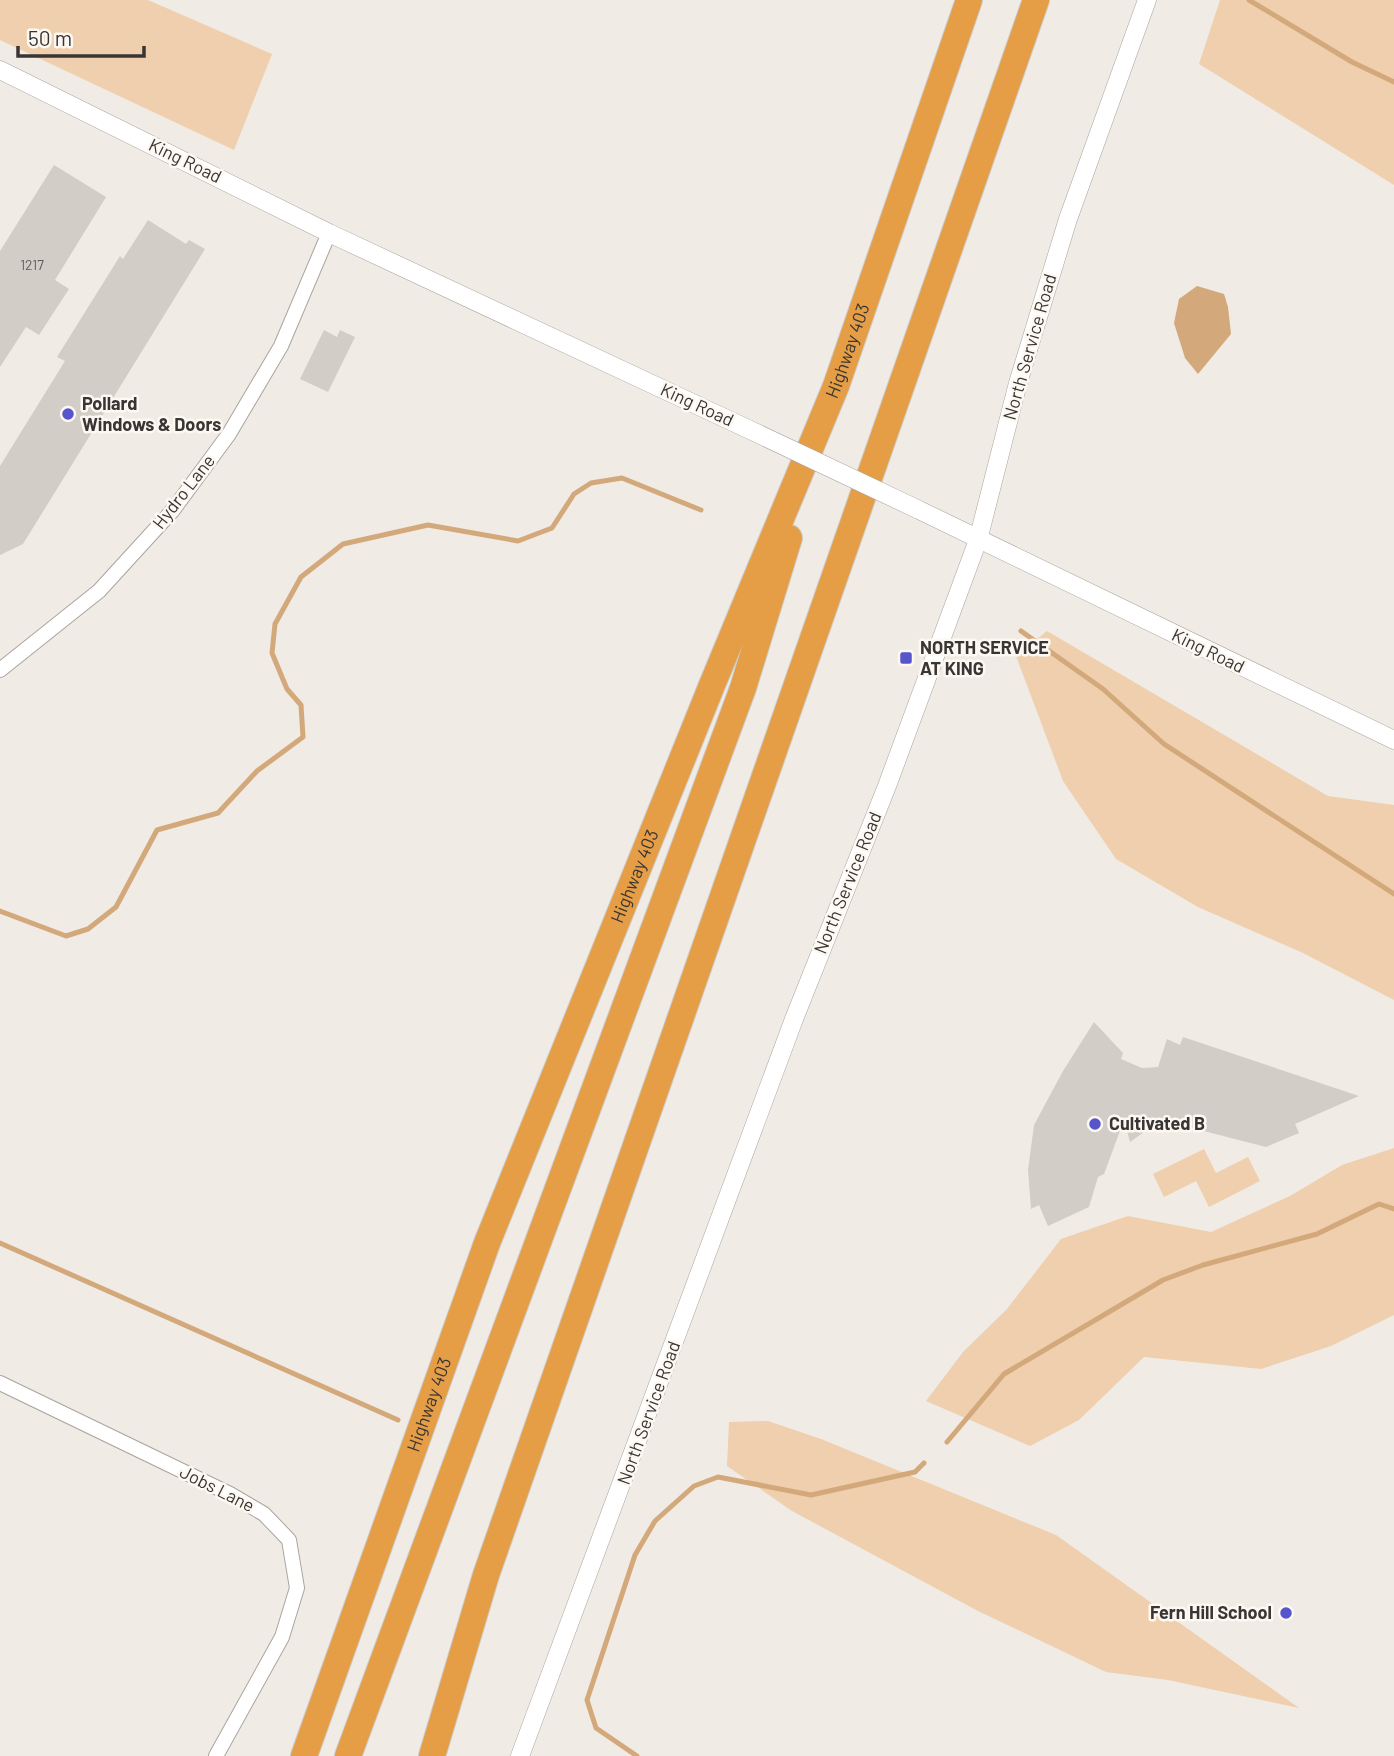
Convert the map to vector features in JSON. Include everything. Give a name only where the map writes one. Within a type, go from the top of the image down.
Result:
[{"type":"highway","name":"Highway 403","points":[[304,1756],[487,1243],[836,386],[969,0]]},
{"type":"highway","points":[[430,1756],[486,1575],[1036,0]]},
{"type":"highway","points":[[348,1756],[743,688],[836,386]]},
{"type":"street","name":"North Service Road","points":[[520,1756],[794,1019],[887,786],[978,540],[1018,383],[1068,219],[1147,0]]},
{"type":"street","name":"King Road","points":[[0,70],[329,233],[917,509],[1394,740]]},
{"type":"street","name":"Hydro Lane","points":[[0,670],[99,591],[173,510],[229,433],[281,346],[329,233]]},
{"type":"street","name":"Jobs Lane","points":[[0,1383],[230,1493],[264,1514],[289,1540],[298,1588],[282,1637],[216,1756]]},
{"type":"shaded area","points":[[0,0],[148,0],[272,54],[234,150],[0,40]]},
{"type":"shaded area","points":[[1220,0],[1394,0],[1394,185],[1199,64]]},
{"type":"shaded area","points":[[1197,286],[1224,294],[1231,334],[1198,374],[1185,358],[1174,323],[1179,299]]},
{"type":"shaded area","points":[[1047,631],[1328,796],[1394,805],[1394,1000],[1303,953],[1198,907],[1116,859],[1063,781],[1016,656]]},
{"type":"shaded area","points":[[1394,1148],[1394,1315],[1331,1346],[1261,1369],[1144,1357],[1079,1420],[1030,1446],[926,1401],[963,1352],[1007,1309],[1061,1239],[1128,1216],[1211,1232],[1290,1196],[1342,1165]]},
{"type":"shaded area","points":[[1204,1149],[1216,1173],[1248,1157],[1260,1181],[1209,1207],[1196,1181],[1164,1197],[1153,1174]]},
{"type":"shaded area","points":[[768,1421],[821,1439],[1056,1535],[1299,1708],[1168,1680],[1106,1672],[978,1611],[792,1511],[727,1466],[729,1422]]},
{"type":"building","points":[[54,165],[106,197],[55,280],[69,289],[39,335],[26,327],[0,367],[0,251]]},
{"type":"building","name":"Pollard Windows & Doors","points":[[148,220],[186,244],[189,240],[205,249],[23,544],[0,555],[0,466],[65,361],[57,357],[120,256],[123,259]]},
{"type":"building","points":[[324,330],[337,337],[340,330],[355,337],[328,392],[300,379]]},
{"type":"building","name":"Cultivated B","points":[[1094,1022],[1123,1053],[1121,1059],[1142,1068],[1158,1067],[1167,1039],[1180,1045],[1183,1037],[1359,1096],[1295,1124],[1299,1133],[1266,1147],[1161,1120],[1130,1142],[1124,1120],[1104,1174],[1098,1177],[1089,1207],[1048,1226],[1039,1205],[1031,1209],[1028,1170],[1034,1125],[1063,1071]]},
{"type":"waterway","points":[[1249,0],[1352,62],[1394,82]]},
{"type":"waterway","points":[[0,911],[66,936],[88,929],[116,907],[157,830],[218,813],[257,771],[303,737],[301,705],[287,689],[272,653],[275,624],[301,577],[343,544],[428,525],[518,541],[552,528],[574,494],[591,483],[622,478],[701,510]]},
{"type":"waterway","points":[[1021,631],[1103,689],[1164,744],[1394,894]]},
{"type":"waterway","points":[[947,1442],[1004,1374],[1163,1280],[1203,1265],[1317,1234],[1379,1204],[1394,1209]]},
{"type":"waterway","points":[[0,1243],[398,1420]]},
{"type":"waterway","points":[[637,1756],[596,1728],[587,1700],[635,1555],[655,1521],[694,1486],[718,1477],[811,1495],[915,1472],[924,1463]]},
{"type":"place","name":"Pollard Windows & Doors","points":[[68,414]]},
{"type":"place","name":"NORTH SERVICE AT KING","points":[[906,658]]},
{"type":"place","name":"Cultivated B","points":[[1095,1124]]},
{"type":"place","name":"Fern Hill School","points":[[1286,1613]]}]
